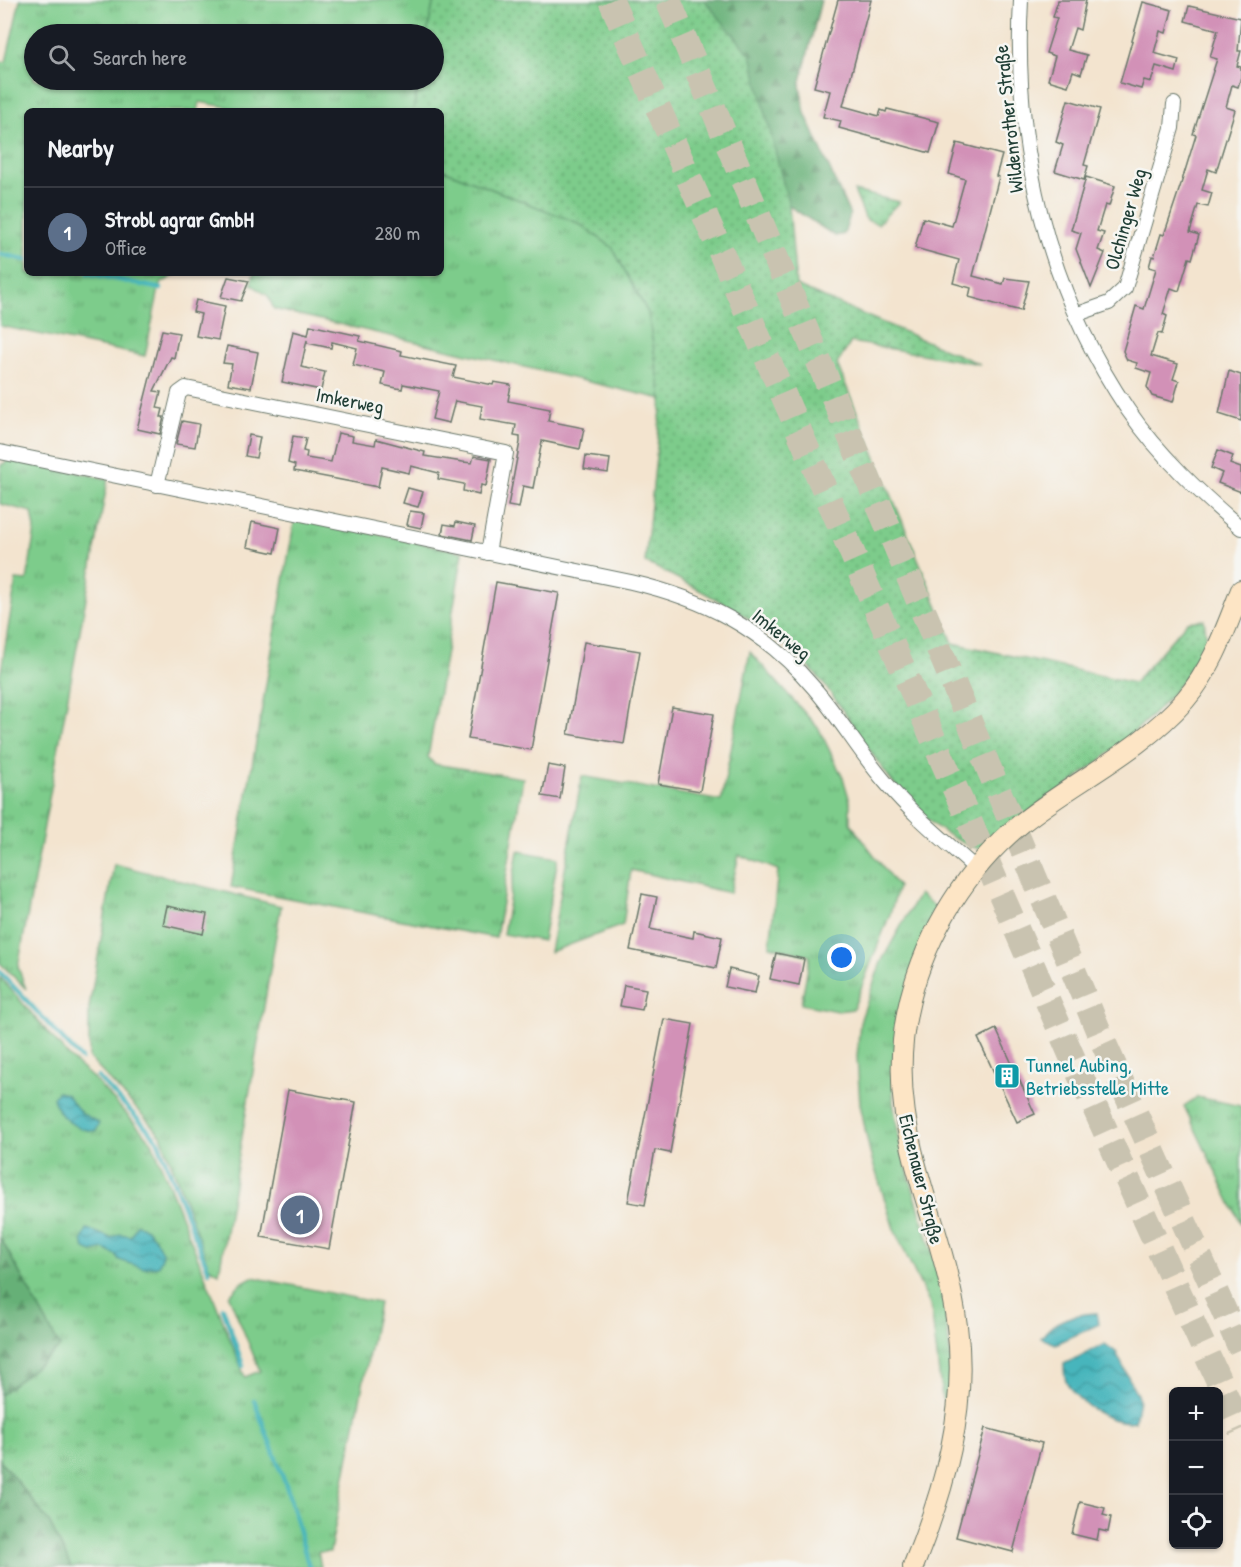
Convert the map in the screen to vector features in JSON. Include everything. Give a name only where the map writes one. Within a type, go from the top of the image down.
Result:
[{"type":"street","name":"Wildenrother Straße","points":[[1021,0],[1018,52],[1031,180],[1052,258],[1075,315],[1095,356],[1129,412],[1199,492],[1241,528]]},
{"type":"street","name":"Olchinger Weg","points":[[1075,315],[1109,303],[1125,288],[1172,128],[1174,104]]},
{"type":"street","name":"Imkerweg","points":[[157,485],[179,393],[186,388],[336,417],[507,453],[488,553]]},
{"type":"street","name":"Imkerweg","points":[[0,452],[663,590],[694,599],[728,616],[784,658],[814,688],[885,783],[976,869]]},
{"type":"street","name":"Eichenauer Straße","points":[[913,1567],[941,1491],[952,1446],[959,1363],[957,1326],[949,1282],[904,1120],[901,1073],[903,1035],[910,1000],[922,965],[953,902],[976,869],[1024,821],[1151,734],[1186,699],[1209,665],[1241,590]]},
{"type":"green space","points":[[20,0],[434,0],[429,24],[24,24],[24,90],[417,90],[414,108],[231,108],[200,102],[199,108],[24,108],[24,276],[173,276],[160,284],[145,356],[0,326],[0,61],[6,62]]},
{"type":"green space","points":[[434,0],[704,0],[751,55],[789,206],[796,286],[980,364],[851,342],[837,364],[953,643],[1134,683],[1187,622],[1204,620],[1207,641],[1171,695],[1151,716],[1105,756],[980,849],[953,838],[929,821],[888,776],[836,700],[800,658],[759,625],[737,611],[645,562],[662,399],[648,313],[612,247],[578,223],[444,170],[444,108],[414,108],[417,90],[444,90],[444,24],[429,24]]},
{"type":"green space","points":[[704,0],[821,0],[800,85],[805,113],[850,215],[844,234],[835,236],[789,206],[779,172]]},
{"type":"green space","points":[[444,170],[578,223],[612,247],[648,313],[662,399],[274,309],[268,296],[251,284],[253,276],[444,276]]},
{"type":"green space","points":[[854,191],[899,202],[878,224],[866,220]]},
{"type":"green space","points":[[12,458],[108,479],[18,967],[26,989],[0,963],[0,677],[16,580],[27,581],[35,529],[32,512],[0,504],[1,465]]},
{"type":"green space","points":[[295,517],[463,552],[428,757],[434,764],[523,778],[496,938],[231,887]]},
{"type":"green space","points":[[750,652],[819,729],[843,778],[850,801],[850,823],[898,887],[890,914],[853,1009],[837,1011],[801,1004],[810,956],[770,946],[778,870],[739,855],[730,893],[631,870],[623,925],[550,952],[582,776],[721,801]]},
{"type":"green space","points":[[518,851],[558,858],[543,941],[503,934]]},
{"type":"green space","points":[[114,864],[281,906],[219,1273],[209,1267],[161,1135],[89,1058],[89,1008]]},
{"type":"green space","points":[[919,894],[938,909],[893,1073],[893,1102],[901,1149],[940,1278],[951,1363],[949,1401],[946,1402],[942,1399],[931,1307],[894,1229],[870,1153],[860,1104],[857,1057],[860,1022],[881,962]]},
{"type":"green space","points":[[0,977],[71,1059],[94,1079],[152,1142],[245,1377],[260,1371],[229,1296],[241,1283],[252,1277],[379,1303],[330,1552],[318,1552],[321,1567],[71,1567],[49,1522],[0,1460],[0,1395],[60,1347],[0,1237]]},
{"type":"green space","points":[[1197,1097],[1241,1106],[1241,1224],[1184,1106]]},
{"type":"green space","points":[[0,1237],[60,1347],[0,1395]]},
{"type":"green space","points":[[0,1460],[49,1522],[71,1567],[0,1567]]},
{"type":"water","points":[[57,1092],[66,1094],[81,1113],[99,1123],[95,1131],[81,1128],[63,1117],[53,1098]]},
{"type":"water","points":[[137,1224],[150,1233],[159,1245],[163,1255],[158,1266],[143,1268],[119,1260],[116,1255],[104,1249],[92,1252],[85,1249],[82,1240],[87,1229],[111,1238],[120,1234],[131,1236]]},
{"type":"water","points":[[1097,1313],[1099,1324],[1056,1344],[1041,1338],[1059,1322]]},
{"type":"water","points":[[1105,1344],[1116,1352],[1139,1399],[1135,1421],[1117,1420],[1097,1412],[1072,1391],[1066,1381],[1064,1364]]},
{"type":"building","points":[[838,0],[871,0],[843,106],[879,116],[881,110],[886,112],[887,109],[939,122],[930,153],[839,128],[841,121],[823,117],[830,91],[814,87]]},
{"type":"building","points":[[1058,0],[1086,0],[1080,30],[1075,28],[1068,50],[1087,55],[1081,74],[1073,71],[1068,86],[1048,80],[1055,56],[1046,53],[1057,18],[1053,17]]},
{"type":"building","points":[[1143,2],[1172,10],[1166,33],[1160,31],[1154,53],[1179,60],[1176,72],[1156,66],[1151,82],[1144,80],[1141,89],[1120,83]]},
{"type":"building","points":[[1189,6],[1241,18],[1238,51],[1241,51],[1237,66],[1241,67],[1241,77],[1238,87],[1232,85],[1226,107],[1235,110],[1216,172],[1208,169],[1202,190],[1212,193],[1208,207],[1198,205],[1190,232],[1199,235],[1192,259],[1189,258],[1179,291],[1171,288],[1163,314],[1167,316],[1162,334],[1158,333],[1151,356],[1178,364],[1173,379],[1179,381],[1173,402],[1152,396],[1147,387],[1151,373],[1136,368],[1137,363],[1127,360],[1123,351],[1136,306],[1144,309],[1156,269],[1149,267],[1152,256],[1154,257],[1161,234],[1164,235],[1181,184],[1196,135],[1193,134],[1217,59],[1210,57],[1218,30],[1185,21]]},
{"type":"building","points":[[1068,100],[1100,109],[1084,165],[1088,166],[1084,180],[1055,171],[1063,145],[1056,142]]},
{"type":"building","points":[[957,143],[1002,155],[996,176],[999,177],[973,276],[1003,284],[1005,278],[1029,281],[1021,311],[969,297],[971,288],[953,283],[959,260],[915,248],[923,218],[952,226],[965,179],[949,174]]},
{"type":"building","points":[[1086,177],[1115,186],[1109,206],[1105,205],[1097,231],[1104,233],[1098,250],[1105,253],[1091,288],[1076,249],[1081,233],[1071,230]]},
{"type":"building","points":[[228,277],[249,281],[241,301],[221,297]]},
{"type":"building","points":[[196,300],[225,306],[218,340],[196,336],[201,314],[193,312]]},
{"type":"building","points":[[310,325],[360,336],[359,341],[402,351],[401,355],[456,366],[453,377],[493,385],[494,382],[511,385],[508,401],[550,409],[548,421],[584,428],[580,449],[542,441],[533,488],[523,486],[519,508],[508,506],[520,442],[520,437],[514,436],[516,425],[480,419],[482,406],[455,401],[449,423],[432,419],[439,391],[403,384],[402,389],[382,385],[385,372],[353,365],[357,348],[332,342],[331,348],[307,343],[307,340],[301,367],[325,372],[321,390],[282,382],[293,331],[308,335]]},
{"type":"building","points":[[162,330],[179,333],[174,358],[171,357],[154,391],[161,392],[157,408],[163,409],[161,417],[164,417],[160,434],[137,429]]},
{"type":"building","points":[[227,346],[258,352],[251,388],[228,384],[232,364],[223,363]]},
{"type":"building","points":[[1229,371],[1241,375],[1241,421],[1219,414]]},
{"type":"building","points":[[182,421],[199,424],[195,447],[176,444]]},
{"type":"building","points":[[338,433],[353,436],[352,441],[375,445],[376,439],[425,452],[424,456],[472,463],[474,456],[491,459],[486,486],[481,485],[479,495],[463,491],[464,484],[438,479],[439,473],[411,466],[409,473],[382,467],[378,487],[294,471],[295,465],[288,463],[293,436],[306,438],[303,451],[307,452],[306,458],[331,462]]},
{"type":"building","points":[[249,435],[260,437],[256,458],[245,456]]},
{"type":"building","points":[[1218,450],[1233,456],[1230,464],[1241,468],[1241,492],[1218,483],[1222,473],[1211,468]]},
{"type":"building","points":[[586,456],[610,459],[608,473],[584,469]]},
{"type":"building","points":[[408,488],[423,492],[418,507],[403,503]]},
{"type":"building","points":[[410,511],[424,513],[421,528],[407,525]]},
{"type":"building","points":[[252,522],[280,528],[275,553],[247,547]]},
{"type":"building","points":[[456,522],[475,526],[472,540],[442,534],[444,524],[455,526]]},
{"type":"building","points":[[496,582],[559,593],[531,750],[468,739]]},
{"type":"building","points":[[584,642],[640,651],[624,744],[568,734]]},
{"type":"building","points":[[672,707],[714,714],[700,791],[658,784]]},
{"type":"building","points":[[548,765],[565,768],[560,799],[542,796]]},
{"type":"building","points":[[642,894],[657,897],[650,929],[693,938],[694,931],[722,937],[716,968],[630,950]]},
{"type":"building","points":[[167,906],[207,914],[203,934],[163,925]]},
{"type":"building","points":[[776,953],[804,959],[799,985],[770,979]]},
{"type":"building","points":[[729,969],[759,976],[755,993],[725,987]]},
{"type":"building","points":[[624,985],[646,989],[642,1010],[620,1006]]},
{"type":"building","points":[[664,1019],[693,1024],[670,1153],[655,1150],[645,1205],[628,1202]]},
{"type":"building","name":"Tunnel Aubing, Betriebsstelle Mitte","points":[[996,1029],[1035,1114],[1017,1122],[978,1038]]},
{"type":"building","points":[[288,1090],[356,1102],[329,1249],[261,1237]]},
{"type":"building","points":[[985,1428],[1042,1443],[1013,1552],[956,1537]]},
{"type":"building","points":[[1080,1502],[1105,1508],[1103,1515],[1111,1517],[1108,1532],[1099,1530],[1097,1540],[1072,1534]]},
{"type":"waterway","points":[[0,254],[24,259]]},
{"type":"waterway","points":[[102,276],[161,289]]},
{"type":"waterway","points":[[0,972],[81,1059]]},
{"type":"waterway","points":[[98,1077],[157,1139],[209,1272]]},
{"type":"waterway","points":[[223,1308],[243,1366]]},
{"type":"waterway","points":[[254,1400],[287,1488],[309,1567]]},
{"type":"tunnel","points":[[611,0],[1076,1066],[1241,1430]]},
{"type":"tunnel","points":[[668,0],[1101,1037],[1241,1349]]},
{"type":"place","name":"Tunnel Aubing, Betriebsstelle Mitte","points":[[1007,1076]]},
{"type":"place","name":"Strobl agrar GmbH","points":[[300,1215]]}]
